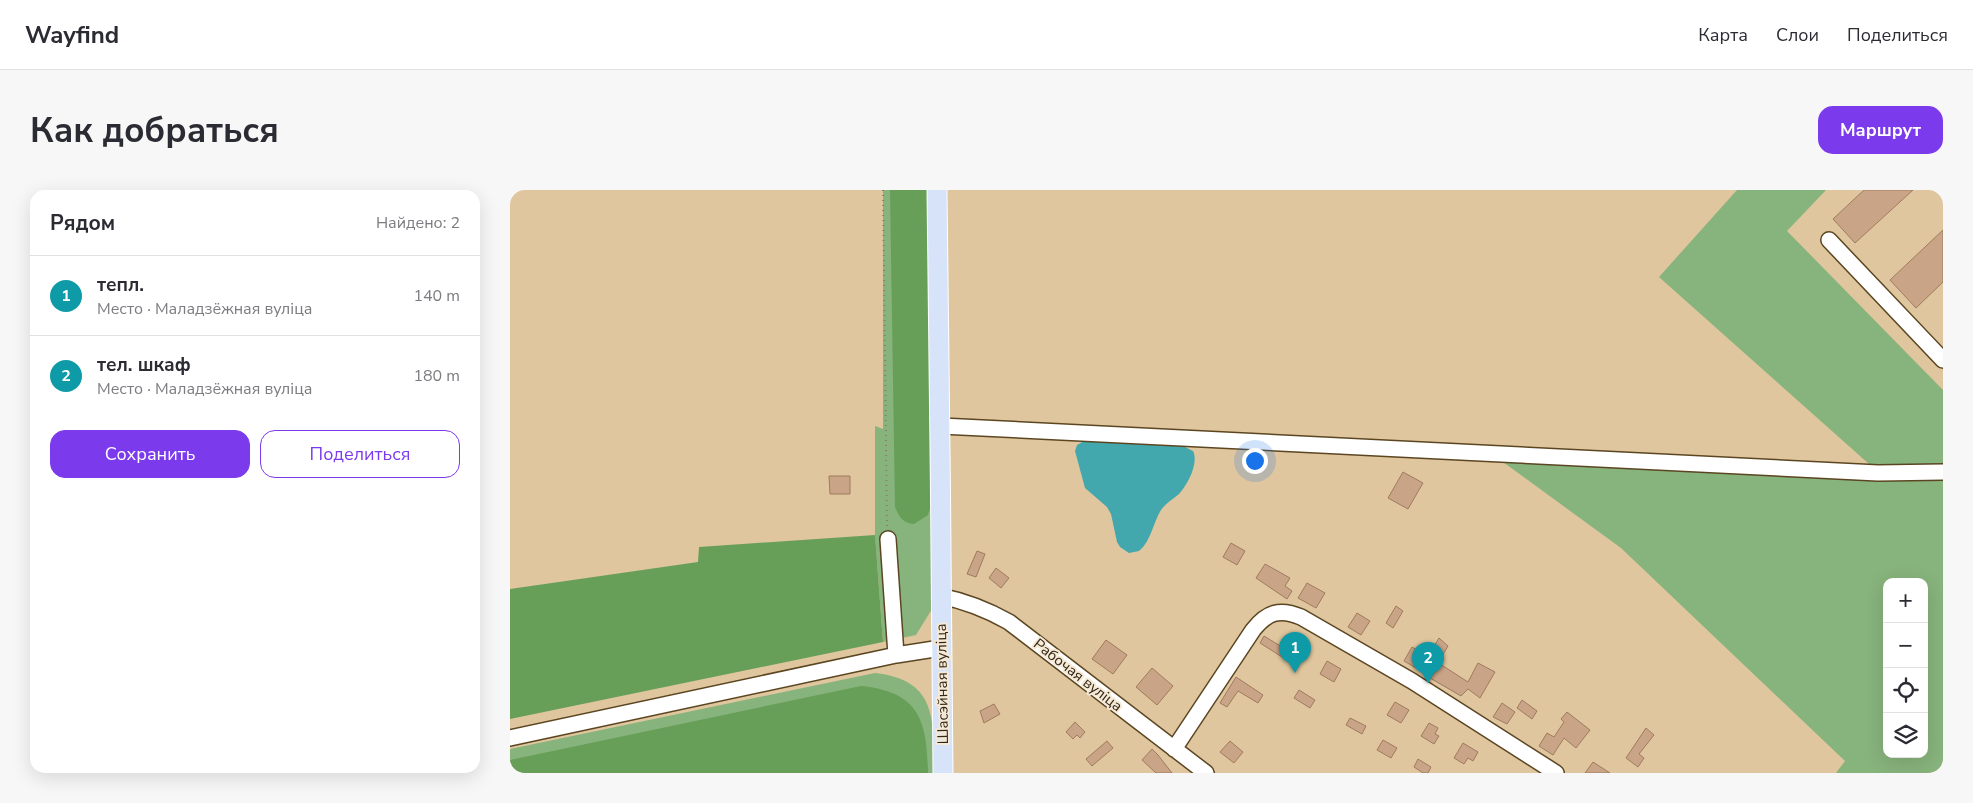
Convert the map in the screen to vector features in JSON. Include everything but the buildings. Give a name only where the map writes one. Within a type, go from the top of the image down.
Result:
[{"type":"main road","name":"Шасэйная вуліца","points":[[937,190],[941,426],[940,596],[943,773]]},
{"type":"street","points":[[1829,240],[1943,360]]},
{"type":"street","points":[[941,426],[1878,473],[1943,472]]},
{"type":"street","points":[[888,539],[896,655]]},
{"type":"street","name":"Рабочая вуліца","points":[[940,596],[979,606],[1010,622],[1206,773]]},
{"type":"street","points":[[1174,749],[1253,630],[1268,614],[1279,611],[1290,612],[1301,617],[1404,677],[1556,773]]},
{"type":"street","points":[[510,738],[896,655],[942,648]]},
{"type":"path","points":[[883,190],[888,539]]},
{"type":"green space","points":[[883,190],[937,190],[940,596],[916,635],[883,642],[875,535],[875,426],[883,429]]},
{"type":"green space","points":[[890,190],[927,190],[932,502],[928,515],[914,524],[902,519],[895,507]]},
{"type":"green space","points":[[1737,190],[1826,190],[1787,231],[1943,390],[1943,773],[1836,773],[1845,761],[1621,548],[1492,454],[1878,472],[1659,277]]},
{"type":"green space","points":[[875,535],[883,642],[510,719],[510,589],[698,562],[699,547]]},
{"type":"green space","points":[[875,673],[896,677],[911,684],[922,694],[932,721],[934,773],[510,773],[510,749]]},
{"type":"green space","points":[[861,686],[881,689],[896,695],[908,702],[916,712],[922,724],[925,738],[928,773],[510,773],[510,760]]},
{"type":"water","points":[[1084,441],[1181,445],[1193,451],[1194,467],[1186,485],[1161,510],[1149,537],[1139,551],[1129,553],[1120,547],[1117,542],[1111,514],[1107,507],[1085,488],[1075,451],[1077,445]]},
{"type":"place","name":"тепл.","points":[[1295,673]]},
{"type":"place","name":"тел. шкаф","points":[[1428,683]]}]
